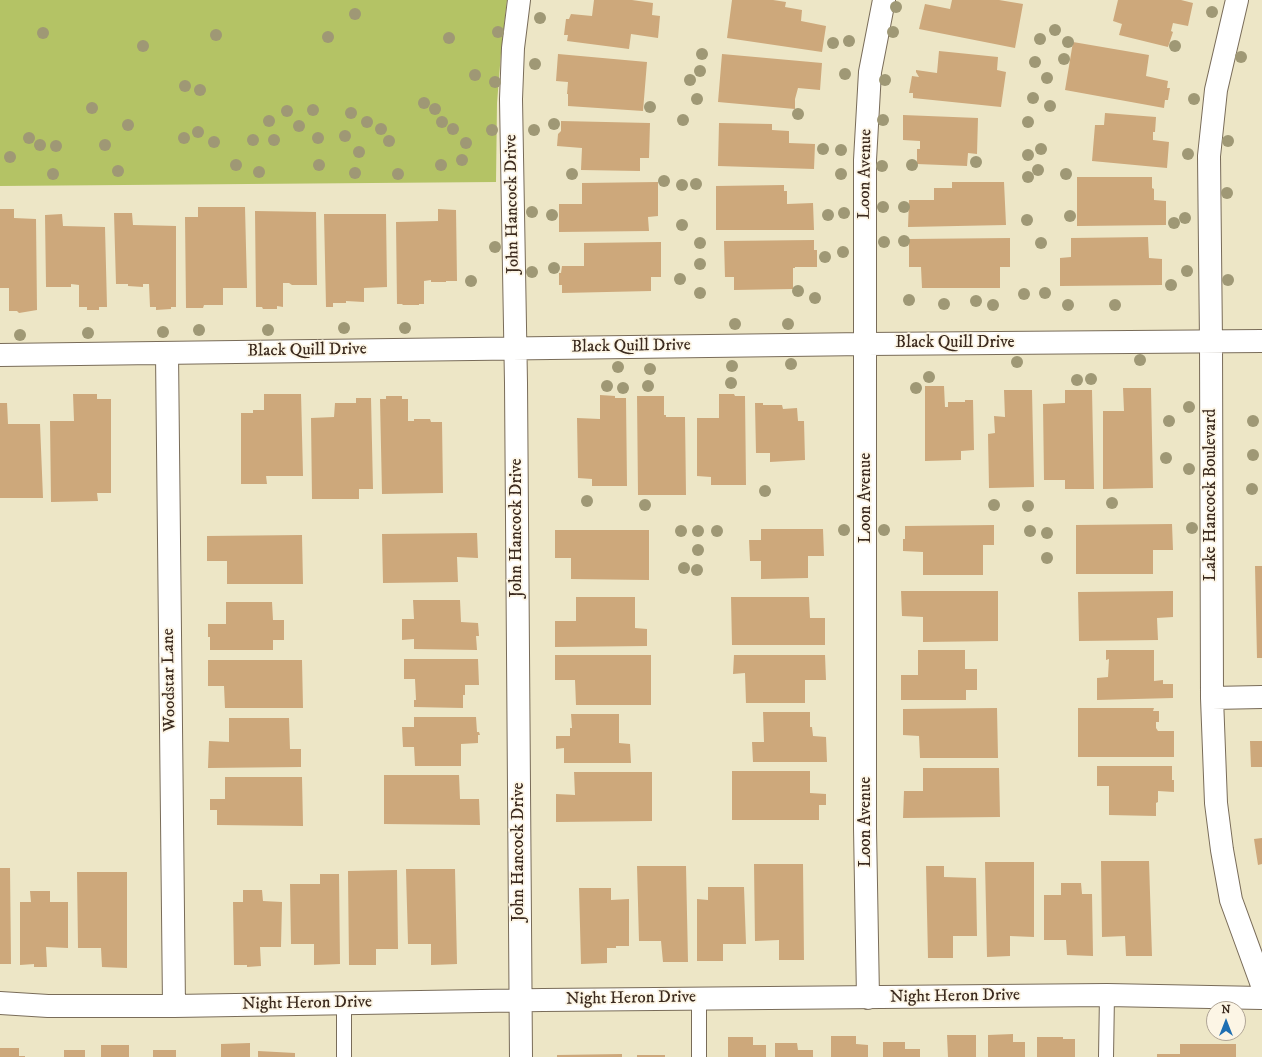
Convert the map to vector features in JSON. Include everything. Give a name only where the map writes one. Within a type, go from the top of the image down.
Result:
[{"type":"street","name":"John Hancock Drive","points":[[519,0],[513,48],[511,99],[515,348],[521,1057]]},
{"type":"street","name":"Loon Avenue","points":[[868,998],[865,828],[865,160],[869,80],[884,0]]},
{"type":"street","name":"Lake Hancock Boulevard","points":[[1237,0],[1216,90],[1209,156],[1212,698],[1216,803],[1222,850],[1231,900],[1262,986]]},
{"type":"street","name":"Black Quill Drive","points":[[0,355],[866,344],[1262,341]]},
{"type":"street","name":"Woodstar Lane","points":[[167,353],[174,1006]]},
{"type":"street","points":[[1212,698],[1262,697]]},
{"type":"street","name":"Night Heron Drive","points":[[0,1003],[48,1006],[174,1006],[1107,995],[1262,998]]},
{"type":"lane","points":[[1106,1057],[1107,995]]},
{"type":"lane","points":[[699,999],[699,1057]]},
{"type":"lane","points":[[344,1003],[344,1057]]},
{"type":"green space","points":[[0,0],[507,0],[497,103],[496,182],[0,186]]},
{"type":"building","points":[[594,0],[632,0],[653,3],[652,15],[660,16],[658,38],[631,34],[629,49],[567,41],[568,35],[564,35],[566,19],[569,19],[571,14],[592,16]]},
{"type":"building","points":[[732,0],[773,0],[786,2],[785,7],[802,10],[801,21],[826,26],[822,52],[727,38]]},
{"type":"building","points":[[952,0],[999,0],[1023,4],[1015,48],[919,29],[925,4],[950,9]]},
{"type":"building","points":[[1118,0],[1181,0],[1193,3],[1188,26],[1173,23],[1171,31],[1173,32],[1168,47],[1119,35],[1122,24],[1113,21]]},
{"type":"building","points":[[1073,42],[1149,55],[1146,76],[1168,81],[1167,88],[1170,88],[1168,100],[1165,100],[1164,108],[1065,90]]},
{"type":"building","points":[[939,51],[998,57],[997,70],[1006,72],[1001,107],[913,98],[913,93],[909,93],[912,76],[919,77],[916,70],[937,73]]},
{"type":"building","points":[[558,54],[647,62],[643,111],[568,106],[568,82],[556,81]]},
{"type":"building","points":[[722,54],[822,63],[820,90],[798,88],[795,99],[795,109],[718,102]]},
{"type":"building","points":[[1105,113],[1156,117],[1153,140],[1169,142],[1167,168],[1092,161],[1095,125],[1104,125]]},
{"type":"building","points":[[903,115],[978,118],[977,154],[968,153],[967,166],[917,164],[917,149],[920,149],[920,141],[903,140]]},
{"type":"building","points":[[561,121],[650,123],[649,158],[640,158],[640,171],[581,170],[582,148],[557,146],[558,134],[561,131]]},
{"type":"building","points":[[719,123],[772,124],[772,130],[789,131],[789,143],[815,144],[814,169],[718,166]]},
{"type":"building","points":[[1077,177],[1152,177],[1154,200],[1166,201],[1166,225],[1077,226]]},
{"type":"building","points":[[658,182],[658,216],[648,217],[649,231],[559,232],[559,204],[582,204],[582,183]]},
{"type":"building","points":[[952,182],[1004,182],[1006,225],[908,227],[909,200],[934,200],[934,188],[952,188]]},
{"type":"building","points":[[784,185],[784,191],[787,191],[787,204],[813,203],[814,230],[716,230],[716,186]]},
{"type":"building","points":[[198,207],[245,207],[247,288],[223,288],[223,305],[204,305],[203,308],[186,308],[185,217],[198,217]]},
{"type":"building","points":[[0,209],[14,209],[14,218],[36,219],[37,310],[19,313],[17,311],[9,311],[9,288],[0,288]]},
{"type":"building","points":[[438,209],[456,210],[457,281],[424,281],[424,304],[397,304],[396,222],[438,221]]},
{"type":"building","points":[[255,211],[316,212],[317,285],[292,285],[289,283],[283,283],[283,307],[277,306],[277,309],[263,309],[262,307],[256,307]]},
{"type":"building","points":[[114,213],[132,213],[133,225],[176,226],[176,307],[171,307],[171,309],[156,310],[156,307],[150,307],[149,284],[143,284],[143,287],[128,286],[128,284],[116,284]]},
{"type":"building","points":[[62,214],[63,226],[105,227],[107,307],[99,307],[99,310],[87,310],[87,307],[79,307],[79,285],[71,284],[71,287],[46,287],[45,215]]},
{"type":"building","points":[[324,214],[386,214],[387,287],[364,288],[364,302],[346,301],[346,303],[333,303],[333,307],[326,307]]},
{"type":"building","points":[[1148,237],[1149,258],[1162,259],[1162,285],[1060,286],[1060,258],[1071,257],[1071,238]]},
{"type":"building","points":[[1010,238],[1010,267],[1000,267],[1000,288],[922,288],[921,267],[909,267],[909,239]]},
{"type":"building","points":[[814,240],[814,250],[817,250],[817,267],[793,268],[793,289],[734,290],[734,277],[725,277],[724,241]]},
{"type":"building","points":[[661,242],[661,277],[651,277],[651,291],[562,293],[562,285],[559,285],[559,273],[561,273],[562,266],[584,266],[584,243]]},
{"type":"building","points":[[925,386],[944,386],[945,407],[948,407],[948,402],[965,402],[965,400],[973,400],[974,450],[961,451],[961,460],[925,461]]},
{"type":"building","points":[[1123,388],[1151,388],[1153,488],[1103,489],[1103,411],[1124,411]]},
{"type":"building","points":[[1004,390],[1032,390],[1034,487],[989,488],[988,434],[995,433],[994,416],[1005,417]]},
{"type":"building","points":[[1065,390],[1092,390],[1094,489],[1065,489],[1065,480],[1044,480],[1043,404],[1065,403]]},
{"type":"building","points":[[73,394],[97,394],[97,399],[111,399],[111,493],[97,493],[98,501],[51,502],[50,421],[74,421]]},
{"type":"building","points":[[264,394],[301,394],[303,476],[266,476],[267,484],[241,484],[241,413],[253,413],[253,410],[264,410]]},
{"type":"building","points":[[719,394],[745,396],[746,485],[711,485],[711,477],[697,476],[697,418],[719,418]]},
{"type":"building","points":[[600,395],[615,396],[615,398],[626,398],[627,486],[592,486],[592,479],[578,478],[577,418],[600,419]]},
{"type":"building","points":[[386,396],[402,396],[402,399],[408,399],[408,421],[414,421],[414,419],[430,419],[431,422],[442,422],[443,493],[382,494],[380,399],[386,399]]},
{"type":"building","points":[[637,396],[664,396],[664,415],[666,415],[666,417],[685,417],[686,495],[638,495]]},
{"type":"building","points":[[356,398],[371,398],[373,489],[359,489],[359,499],[312,499],[311,418],[334,417],[335,403],[356,403]]},
{"type":"building","points":[[0,403],[7,403],[8,424],[40,424],[43,498],[0,498]]},
{"type":"building","points":[[755,403],[763,403],[763,405],[782,405],[783,409],[797,408],[798,421],[804,421],[805,460],[770,462],[770,453],[756,453]]},
{"type":"building","points":[[1172,524],[1173,550],[1153,550],[1153,574],[1076,574],[1076,525]]},
{"type":"building","points":[[994,525],[994,545],[983,545],[983,575],[923,575],[923,552],[903,551],[905,526]]},
{"type":"building","points":[[761,529],[823,529],[824,556],[808,556],[808,578],[761,579],[761,561],[750,561],[749,540],[761,540]]},
{"type":"building","points":[[555,530],[649,530],[649,580],[571,579],[571,558],[555,558]]},
{"type":"building","points":[[477,533],[478,558],[457,557],[458,582],[383,583],[382,534]]},
{"type":"building","points":[[302,535],[303,584],[227,584],[227,561],[207,561],[207,536]]},
{"type":"building","points":[[1255,566],[1262,566],[1262,658],[1257,658]]},
{"type":"building","points":[[901,591],[998,591],[998,641],[923,642],[923,617],[902,616]]},
{"type":"building","points":[[1173,591],[1173,617],[1157,618],[1158,640],[1079,641],[1078,592]]},
{"type":"building","points":[[576,597],[635,597],[635,628],[647,629],[647,646],[555,647],[555,621],[576,621]]},
{"type":"building","points":[[731,597],[809,597],[810,618],[825,618],[825,645],[732,645]]},
{"type":"building","points":[[413,600],[460,600],[461,622],[478,623],[479,636],[476,636],[477,650],[414,649],[414,639],[402,640],[402,619],[414,619]]},
{"type":"building","points":[[226,602],[272,602],[273,620],[284,620],[284,640],[273,640],[273,650],[210,650],[208,624],[226,624]]},
{"type":"building","points":[[918,650],[965,650],[965,669],[977,669],[977,690],[966,690],[966,700],[901,700],[901,675],[918,675]]},
{"type":"building","points":[[1106,650],[1154,650],[1154,681],[1163,680],[1163,684],[1173,684],[1173,698],[1097,700],[1097,678],[1108,677],[1109,659],[1106,660]]},
{"type":"building","points":[[555,655],[651,655],[651,705],[576,705],[575,680],[555,680]]},
{"type":"building","points":[[734,655],[825,655],[826,680],[805,680],[805,703],[746,703],[745,673],[733,674]]},
{"type":"building","points":[[404,659],[478,659],[479,685],[465,685],[463,708],[414,707],[414,700],[416,700],[415,679],[404,679]]},
{"type":"building","points":[[208,660],[302,660],[303,708],[225,708],[224,686],[208,686]]},
{"type":"building","points":[[997,708],[998,758],[920,758],[919,736],[903,735],[903,709]]},
{"type":"building","points":[[1078,708],[1154,708],[1153,711],[1159,711],[1159,722],[1156,722],[1156,728],[1158,731],[1174,731],[1174,757],[1078,757]]},
{"type":"building","points":[[763,712],[810,712],[810,727],[812,727],[813,736],[826,737],[827,762],[753,762],[752,742],[764,742]]},
{"type":"building","points":[[571,714],[619,714],[619,743],[630,744],[631,763],[564,763],[564,748],[556,749],[556,736],[570,736],[570,728],[572,728]]},
{"type":"building","points":[[414,717],[476,717],[477,732],[479,732],[480,735],[478,735],[478,743],[461,744],[461,766],[415,766],[414,747],[403,747],[402,727],[414,727]]},
{"type":"building","points":[[229,718],[289,718],[290,749],[301,749],[301,767],[208,768],[209,741],[229,742]]},
{"type":"building","points":[[1250,741],[1262,741],[1262,767],[1251,767]]},
{"type":"building","points":[[1097,766],[1172,766],[1174,792],[1158,791],[1156,816],[1109,815],[1109,786],[1097,786]]},
{"type":"building","points":[[923,768],[999,768],[1000,817],[903,818],[904,791],[923,791]]},
{"type":"building","points":[[732,771],[810,771],[810,793],[826,794],[826,805],[819,805],[819,820],[732,820]]},
{"type":"building","points":[[574,772],[652,772],[652,821],[556,822],[556,794],[575,795]]},
{"type":"building","points":[[384,775],[459,775],[460,799],[479,799],[480,825],[384,824]]},
{"type":"building","points":[[225,777],[302,777],[303,826],[217,825],[217,810],[210,810],[210,799],[225,799]]},
{"type":"building","points":[[1262,838],[1262,864],[1258,865],[1254,839]]},
{"type":"building","points":[[1101,861],[1149,861],[1152,956],[1126,956],[1125,936],[1102,937]]},
{"type":"building","points":[[985,862],[1034,862],[1034,937],[1010,936],[1010,956],[987,957]]},
{"type":"building","points":[[754,864],[803,864],[804,960],[779,960],[779,940],[755,941]]},
{"type":"building","points":[[637,866],[686,866],[688,962],[663,962],[661,941],[639,941]]},
{"type":"building","points":[[926,866],[944,866],[944,877],[976,878],[977,936],[953,936],[953,958],[928,958]]},
{"type":"building","points":[[0,868],[10,868],[11,964],[0,964]]},
{"type":"building","points":[[406,869],[455,869],[457,964],[431,965],[431,944],[408,944]]},
{"type":"building","points":[[397,870],[398,949],[376,949],[376,965],[349,965],[348,871]]},
{"type":"building","points":[[77,872],[127,872],[127,968],[102,967],[101,948],[78,948]]},
{"type":"building","points":[[320,874],[339,874],[340,964],[314,965],[314,944],[291,944],[290,884],[320,884]]},
{"type":"building","points":[[1061,883],[1081,883],[1082,894],[1092,894],[1093,956],[1067,955],[1066,940],[1044,940],[1044,895],[1061,895]]},
{"type":"building","points":[[708,887],[744,887],[746,944],[723,944],[723,961],[697,961],[697,899],[708,900]]},
{"type":"building","points":[[579,888],[611,888],[611,900],[629,899],[629,946],[607,948],[607,963],[581,964]]},
{"type":"building","points":[[243,890],[262,890],[263,901],[282,902],[281,947],[260,947],[261,966],[247,967],[247,965],[234,965],[233,902],[243,902]]},
{"type":"building","points":[[30,891],[50,891],[50,902],[68,902],[68,948],[46,947],[47,967],[34,967],[34,964],[20,965],[20,902],[31,902]]},
{"type":"building","points":[[1013,1034],[1013,1042],[1025,1042],[1025,1057],[988,1057],[988,1035]]},
{"type":"building","points":[[947,1035],[976,1035],[976,1057],[948,1057]]},
{"type":"building","points":[[831,1036],[856,1036],[856,1044],[868,1045],[868,1057],[831,1057]]},
{"type":"building","points":[[728,1037],[753,1037],[753,1045],[766,1045],[766,1057],[728,1057]]},
{"type":"building","points":[[1037,1037],[1063,1037],[1063,1039],[1075,1039],[1075,1057],[1037,1057]]},
{"type":"building","points":[[883,1042],[905,1042],[905,1049],[920,1049],[920,1057],[883,1057]]},
{"type":"building","points":[[250,1043],[250,1057],[221,1057],[221,1044]]},
{"type":"building","points":[[775,1043],[797,1043],[798,1050],[813,1050],[813,1057],[775,1057]]},
{"type":"building","points":[[1180,1044],[1236,1044],[1236,1057],[1157,1057],[1157,1054],[1180,1054]]},
{"type":"building","points":[[101,1045],[129,1045],[129,1057],[101,1057]]},
{"type":"building","points":[[0,1048],[19,1048],[19,1056],[25,1057],[0,1057]]},
{"type":"building","points":[[64,1050],[85,1050],[85,1057],[64,1057]]},
{"type":"building","points":[[153,1050],[176,1050],[176,1057],[153,1057]]},
{"type":"building","points":[[258,1051],[295,1053],[295,1057],[258,1057]]},
{"type":"building","points":[[622,1054],[622,1057],[557,1057],[557,1055]]},
{"type":"building","points":[[637,1055],[665,1055],[665,1057],[637,1057]]}]
